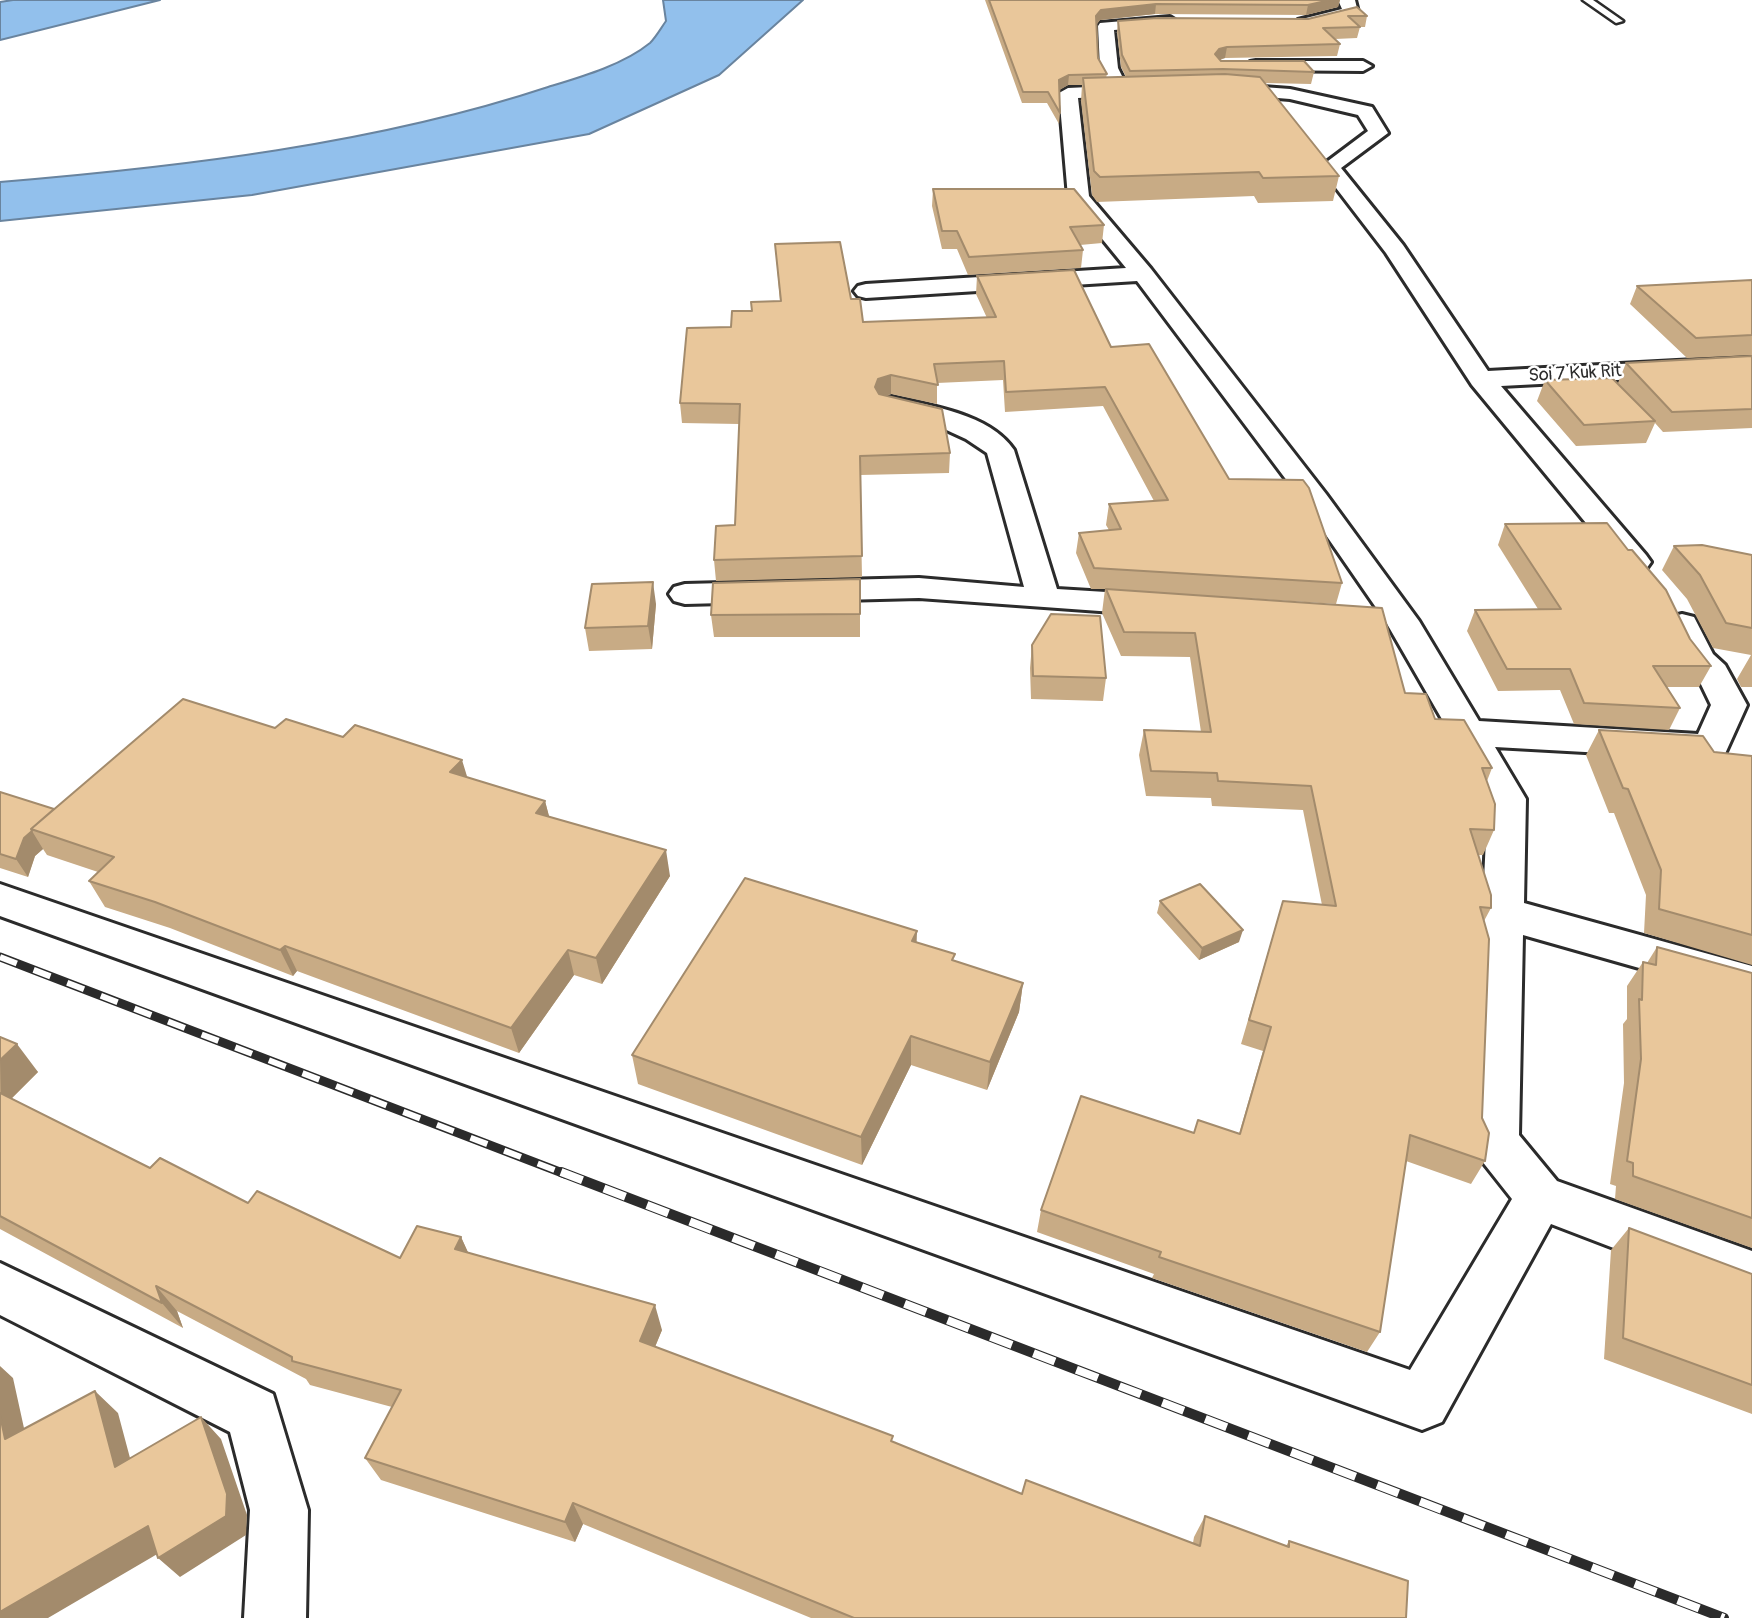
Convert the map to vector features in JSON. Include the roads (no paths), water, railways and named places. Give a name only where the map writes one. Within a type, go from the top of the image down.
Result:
[{"type":"street","points":[[1293,23],[1306,23],[1350,12],[1346,0]]},
{"type":"street","points":[[1190,22],[1106,26],[1128,79],[1068,93],[1079,197],[1143,274],[1316,500],[1402,621],[1507,799],[1495,1141],[1540,1197],[1752,1276]]},
{"type":"street","points":[[1235,66],[1363,66]]},
{"type":"street","points":[[1208,89],[1290,94],[1365,111],[1378,133],[1329,167],[1395,250],[1481,379],[1673,607],[1698,659],[1713,673],[1729,705],[1711,747],[1469,733]]},
{"type":"street","points":[[866,291],[1143,274]]},
{"type":"street","name":"Soi 7 Kuk Rit","points":[[1481,379],[1752,365]]},
{"type":"street","points":[[890,405],[958,424],[983,435],[1000,450],[1043,598]]},
{"type":"street","points":[[685,594],[919,588],[1181,607]]},
{"type":"street","points":[[1360,618],[1402,621]]},
{"type":"street","points":[[1698,659],[1738,666]]},
{"type":"street","points":[[0,900],[1422,1402],[1540,1197]]},
{"type":"street","points":[[1503,913],[1752,983]]},
{"type":"street","points":[[0,1288],[253,1414],[279,1510],[275,1618]]},
{"type":"lane","points":[[1587,0],[1619,21]]},
{"type":"water","points":[[160,0],[0,40],[0,2]]},
{"type":"water","points":[[663,0],[803,0],[719,75],[589,134],[252,195],[0,221],[0,182],[137,169],[346,138],[482,107],[588,74],[627,58],[650,43],[666,21]]},
{"type":"railway","points":[[0,957],[565,1174]]},
{"type":"railway","points":[[561,1172],[1724,1618]]}]
